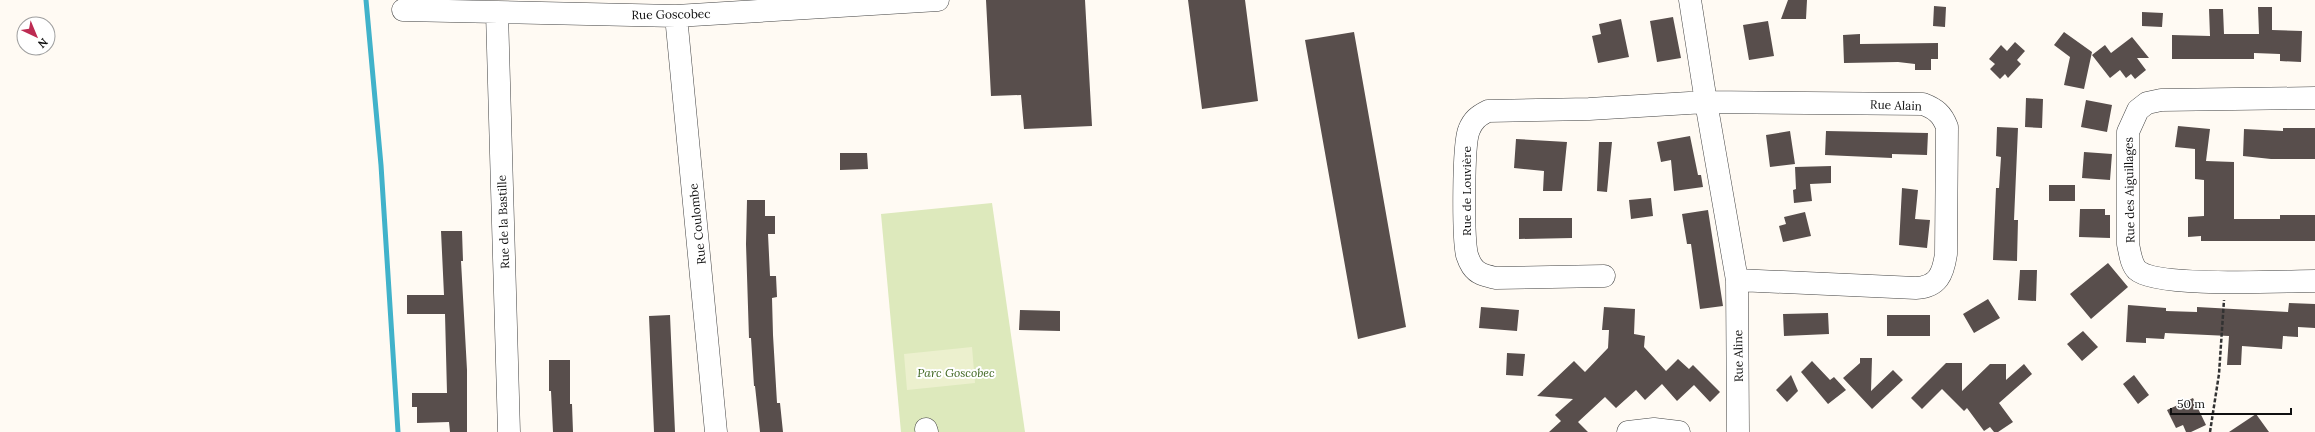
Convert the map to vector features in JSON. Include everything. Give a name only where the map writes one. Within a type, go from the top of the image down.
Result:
[{"type":"street","name":"Rue Goscobec","points":[[404,10],[676,16],[782,4],[938,0]]},
{"type":"street","points":[[1690,0],[1737,280]]},
{"type":"street","name":"Rue de la Bastille","points":[[497,13],[509,432]]},
{"type":"street","name":"Rue Coulombe","points":[[676,16],[716,432]]},
{"type":"street","name":"Rue des Aiguillages","points":[[2315,98],[2161,100],[2147,103],[2138,110],[2131,121],[2128,132],[2128,244],[2132,260],[2137,270],[2148,276],[2225,281],[2315,281]]},
{"type":"street","name":"Rue de Louvière","points":[[1604,276],[1496,278],[1480,274],[1473,267],[1467,255],[1464,149],[1468,131],[1475,118],[1488,112],[1589,109],[1706,102]]},
{"type":"street","name":"Rue Alain","points":[[1706,102],[1923,104],[1935,109],[1943,117],[1947,127],[1946,254],[1944,270],[1938,280],[1927,288],[1737,280]]},
{"type":"street","name":"Rue Aline","points":[[1737,280],[1738,432]]},
{"type":"street","points":[[1628,432],[1654,429],[1679,432]]},
{"type":"path","points":[[2210,432],[2219,374],[2225,281]]},
{"type":"green space","name":"Parc Goscobec","points":[[992,203],[1025,432],[901,432],[881,214]]},
{"type":"green space","points":[[972,347],[975,383],[907,390],[904,354]]},
{"type":"building","points":[[986,0],[1085,0],[1092,126],[1024,129],[1021,95],[991,96]]},
{"type":"building","points":[[1188,0],[1245,0],[1258,101],[1202,109]]},
{"type":"building","points":[[1788,0],[1807,0],[1806,19],[1781,19]]},
{"type":"building","points":[[1934,6],[1946,7],[1945,27],[1933,26]]},
{"type":"building","points":[[2258,7],[2272,7],[2272,30],[2302,31],[2301,62],[2280,61],[2280,54],[2254,53],[2254,59],[2172,59],[2172,35],[2210,36],[2209,9],[2223,9],[2224,34],[2259,34]]},
{"type":"building","points":[[2142,12],[2163,13],[2162,27],[2142,26]]},
{"type":"building","points":[[1673,17],[1681,58],[1657,62],[1650,21]]},
{"type":"building","points":[[1621,19],[1629,57],[1598,63],[1592,36],[1601,34],[1599,24]]},
{"type":"building","points":[[1768,21],[1774,56],[1749,60],[1743,25]]},
{"type":"building","points":[[1354,32],[1406,327],[1358,339],[1305,40]]},
{"type":"building","points":[[2064,32],[2092,52],[2084,89],[2064,85],[2070,57],[2054,45]]},
{"type":"building","points":[[1860,34],[1860,44],[1938,43],[1938,59],[1931,59],[1931,70],[1915,70],[1915,64],[1898,62],[1844,63],[1843,35]]},
{"type":"building","points":[[2132,37],[2149,58],[2137,58],[2146,70],[2135,79],[2131,74],[2126,78],[2120,70],[2110,78],[2092,55],[2105,45],[2111,53]]},
{"type":"building","points":[[2015,42],[2025,51],[2017,60],[2021,64],[2008,78],[2005,74],[2000,79],[1990,69],[1995,64],[1989,59],[2001,45],[2007,51]]},
{"type":"building","points":[[2026,98],[2043,99],[2042,128],[2025,127]]},
{"type":"building","points":[[2086,100],[2112,105],[2107,132],[2081,127]]},
{"type":"building","points":[[2178,126],[2210,129],[2206,161],[2234,162],[2234,219],[2280,219],[2280,215],[2315,215],[2315,241],[2201,241],[2201,236],[2188,237],[2188,217],[2204,216],[2204,180],[2195,179],[2195,149],[2175,147]]},
{"type":"building","points":[[1997,127],[2018,128],[2014,220],[2018,220],[2017,261],[1993,260],[1996,188],[1999,188],[2001,157],[1996,156]]},
{"type":"building","points":[[2283,128],[2315,128],[2315,159],[2271,159],[2243,156],[2244,129],[2283,131]]},
{"type":"building","points":[[1790,131],[1795,164],[1770,167],[1766,135]]},
{"type":"building","points":[[1826,131],[1928,133],[1927,155],[1892,154],[1892,158],[1825,155]]},
{"type":"building","points":[[1690,136],[1698,175],[1701,175],[1703,187],[1674,191],[1671,160],[1661,162],[1657,142]]},
{"type":"building","points":[[1516,139],[1567,142],[1562,191],[1543,191],[1544,171],[1514,168]]},
{"type":"building","points":[[1599,142],[1612,142],[1607,192],[1597,191]]},
{"type":"building","points":[[2084,152],[2112,154],[2110,180],[2082,178]]},
{"type":"building","points":[[840,153],[867,153],[868,169],[840,170]]},
{"type":"building","points":[[1831,166],[1831,183],[1810,184],[1812,201],[1794,203],[1793,190],[1796,189],[1795,167]]},
{"type":"building","points":[[2049,185],[2075,185],[2075,201],[2049,201]]},
{"type":"building","points":[[1902,188],[1918,190],[1915,219],[1930,220],[1927,248],[1899,245]]},
{"type":"building","points":[[1651,198],[1653,216],[1631,219],[1629,200]]},
{"type":"building","points":[[747,200],[765,200],[765,216],[775,216],[775,234],[768,234],[770,276],[776,276],[777,297],[772,298],[773,335],[777,403],[780,403],[783,432],[760,432],[754,386],[751,338],[749,338],[746,244]]},
{"type":"building","points":[[2080,209],[2105,209],[2105,215],[2110,215],[2110,238],[2079,237]]},
{"type":"building","points":[[1708,210],[1723,306],[1700,309],[1691,244],[1687,244],[1682,214]]},
{"type":"building","points":[[1805,212],[1811,236],[1783,242],[1779,226],[1786,224],[1784,217]]},
{"type":"building","points":[[1519,218],[1572,218],[1572,238],[1519,239]]},
{"type":"building","points":[[441,231],[462,231],[463,261],[461,261],[467,370],[467,432],[450,432],[449,422],[417,423],[417,407],[412,407],[412,393],[447,393],[445,314],[407,314],[407,295],[444,295]]},
{"type":"building","points":[[2108,263],[2128,287],[2091,319],[2070,294]]},
{"type":"building","points":[[2020,270],[2037,270],[2036,301],[2018,300]]},
{"type":"building","points":[[1988,299],[2000,318],[1974,333],[1963,314]]},
{"type":"building","points":[[2289,303],[2315,304],[2315,328],[2298,327],[2298,337],[2283,336],[2282,349],[2242,346],[2241,365],[2227,365],[2229,336],[2165,333],[2164,339],[2146,338],[2146,343],[2126,342],[2128,305],[2166,308],[2166,311],[2197,312],[2197,307],[2288,312]]},
{"type":"building","points":[[1481,307],[1519,310],[1517,331],[1479,328]]},
{"type":"building","points":[[1604,307],[1635,309],[1634,334],[1645,336],[1644,347],[1666,371],[1678,359],[1689,369],[1693,365],[1720,392],[1710,402],[1694,385],[1677,401],[1662,384],[1645,400],[1636,390],[1616,408],[1605,397],[1578,422],[1588,432],[1549,432],[1561,421],[1555,415],[1573,399],[1537,396],[1574,361],[1585,372],[1608,348],[1609,330],[1602,330]]},
{"type":"building","points":[[1020,310],[1060,311],[1060,331],[1019,330]]},
{"type":"building","points":[[1828,313],[1829,334],[1784,336],[1783,314]]},
{"type":"building","points":[[670,315],[675,432],[654,432],[649,316]]},
{"type":"building","points":[[1887,315],[1930,315],[1930,336],[1887,336]]},
{"type":"building","points":[[2083,331],[2098,347],[2082,361],[2067,344]]},
{"type":"building","points":[[1507,353],[1525,354],[1523,376],[1506,375]]},
{"type":"building","points":[[1860,358],[1872,358],[1871,391],[1893,370],[1903,380],[1872,409],[1843,378],[1860,363]]},
{"type":"building","points":[[549,360],[570,360],[570,404],[572,404],[573,432],[553,432],[551,391],[549,391]]},
{"type":"building","points":[[1812,361],[1830,380],[1834,377],[1846,390],[1828,404],[1801,372]]},
{"type":"building","points":[[1946,363],[1962,363],[1962,391],[1990,364],[2006,364],[2006,380],[2024,364],[2032,374],[1999,403],[2013,422],[1998,432],[1994,432],[1990,427],[1984,431],[1967,408],[1964,411],[1942,389],[1922,409],[1911,398]]},
{"type":"building","points":[[1791,375],[1798,391],[1787,402],[1776,390]]},
{"type":"building","points":[[2134,375],[2149,395],[2138,404],[2123,384]]},
{"type":"building","points":[[2193,398],[2206,425],[2191,432],[2186,432],[2183,425],[2176,428],[2167,410]]},
{"type":"building","points":[[2256,414],[2269,432],[2229,432]]},
{"type":"waterway","points":[[366,0],[381,165],[398,432]]}]
